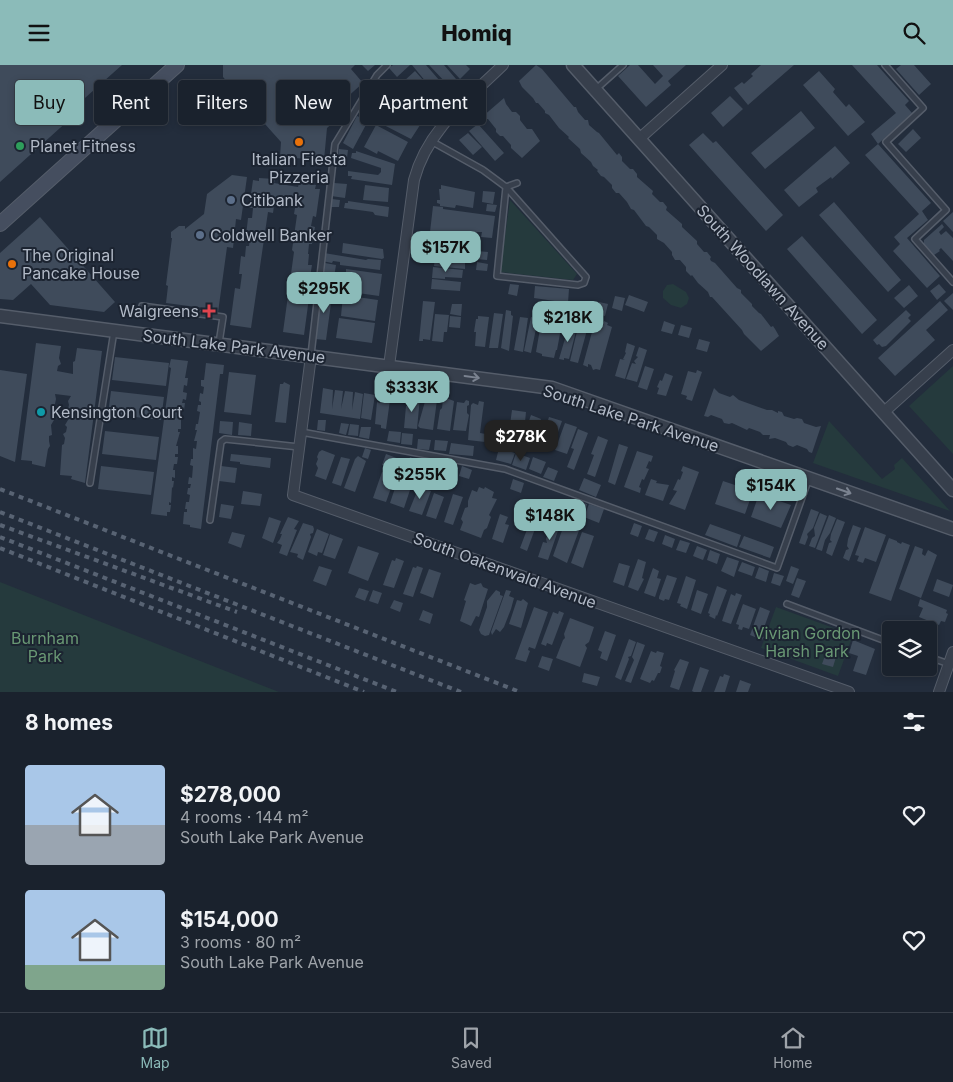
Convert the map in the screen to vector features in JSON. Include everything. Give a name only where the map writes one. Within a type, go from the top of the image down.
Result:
[{"type":"main road","points":[[0,223],[176,65]]},
{"type":"street","points":[[389,366],[414,180],[418,166],[431,141],[448,118],[504,65]]},
{"type":"street","name":"South Woodlawn Avenue","points":[[573,65],[953,490]]},
{"type":"street","points":[[639,139],[722,65]]},
{"type":"street","name":"South Lake Park Avenue","points":[[0,316],[552,388],[953,529]]},
{"type":"street","points":[[884,412],[953,350]]},
{"type":"street","name":"South Oakenwald Avenue","points":[[311,356],[293,495],[849,692]]},
{"type":"street","points":[[939,692],[953,652]]},
{"type":"lane","points":[[311,356],[335,144],[376,75],[387,65]]},
{"type":"lane","points":[[595,90],[623,65]]},
{"type":"lane","points":[[885,65],[923,108],[886,142],[946,210],[915,239],[953,282]]},
{"type":"lane","points":[[431,141],[483,170],[506,187],[586,277],[584,283],[578,285],[497,276],[506,187]]},
{"type":"lane","points":[[506,187],[517,183]]},
{"type":"lane","points":[[142,306],[222,317],[219,344]]},
{"type":"lane","points":[[90,483],[114,331]]},
{"type":"lane","points":[[301,432],[506,469],[777,568],[809,478]]},
{"type":"lane","points":[[210,520],[221,442],[225,439],[299,447]]},
{"type":"lane","points":[[786,604],[882,640]]},
{"type":"lane","points":[[937,660],[949,664]]},
{"type":"green space","points":[[510,200],[577,274],[573,280],[500,272]]},
{"type":"green space","points":[[673,284],[686,292],[689,298],[687,304],[681,308],[671,305],[663,298],[663,291],[667,285]]},
{"type":"green space","points":[[953,366],[953,454],[909,406]]},
{"type":"green space","points":[[829,421],[882,479],[895,469],[894,465],[902,458],[950,511],[813,463]]},
{"type":"green space","name":"Burnham Park","points":[[0,582],[279,692],[0,692]]},
{"type":"green space","name":"Vivian Gordon Harsh Park","points":[[776,607],[853,635],[838,676],[761,648]]},
{"type":"building","points":[[0,65],[122,65],[105,80],[94,80],[94,90],[84,99],[84,80],[15,80],[15,125],[63,125],[0,182]]},
{"type":"building","points":[[223,65],[355,65],[351,69],[360,80],[360,86],[350,95],[350,80],[276,80],[276,125],[330,125],[327,128],[324,160],[280,157],[281,142],[266,125],[266,80],[226,80],[223,77]]},
{"type":"building","points":[[362,65],[375,65],[368,71]]},
{"type":"building","points":[[393,65],[410,65],[397,77],[389,68]]},
{"type":"building","points":[[412,65],[426,65],[439,80],[424,80]]},
{"type":"building","points":[[429,65],[444,65],[456,79],[443,80]]},
{"type":"building","points":[[447,65],[466,65],[470,69],[460,79]]},
{"type":"building","points":[[536,65],[542,69],[576,107],[585,120],[588,120],[589,125],[599,133],[617,155],[619,153],[622,161],[630,169],[633,169],[637,177],[653,191],[652,194],[660,202],[663,202],[667,207],[666,210],[682,224],[682,227],[697,241],[697,244],[704,252],[707,252],[711,257],[711,261],[741,290],[741,293],[771,327],[773,326],[779,336],[761,351],[710,297],[708,292],[686,271],[686,267],[680,260],[675,260],[672,252],[664,243],[657,239],[657,235],[646,226],[619,193],[616,193],[612,185],[601,176],[598,170],[581,153],[580,149],[522,87],[519,81]]},
{"type":"building","points":[[630,65],[638,65],[655,84],[663,76],[653,65],[686,65],[668,81],[671,85],[646,107],[618,76]]},
{"type":"building","points":[[761,65],[794,65],[748,105],[734,88],[742,82],[744,84]]},
{"type":"building","points":[[852,65],[877,65],[909,101],[905,105],[912,113],[878,144],[871,134],[896,113]]},
{"type":"building","points":[[901,65],[914,65],[931,84],[919,95],[896,69]]},
{"type":"building","points":[[415,71],[423,80],[405,80]]},
{"type":"building","points":[[819,71],[835,89],[833,92],[846,107],[849,104],[865,122],[848,136],[803,85]]},
{"type":"building","points":[[730,96],[743,109],[723,127],[711,113]]},
{"type":"building","points":[[504,98],[512,112],[516,112],[520,116],[520,120],[527,129],[532,129],[540,141],[522,158],[511,148],[511,145],[503,136],[496,132],[496,129],[486,119],[486,114]]},
{"type":"building","points":[[801,111],[815,128],[765,169],[751,153]]},
{"type":"building","points":[[357,116],[360,117],[360,125],[366,125],[353,149],[343,143]]},
{"type":"building","points":[[376,125],[408,142],[398,161],[378,151],[377,154],[364,147]]},
{"type":"building","points":[[384,125],[420,125],[411,139]]},
{"type":"building","points":[[479,125],[504,153],[495,161],[469,131]]},
{"type":"building","points":[[913,129],[921,138],[906,152],[898,144]]},
{"type":"building","points":[[468,133],[482,147],[473,155],[459,140]]},
{"type":"building","points":[[703,133],[713,143],[716,141],[783,215],[766,231],[689,145]]},
{"type":"building","points":[[878,144],[931,203],[922,211],[928,220],[907,238],[940,276],[927,288],[893,251],[900,244],[894,237],[919,214],[865,155]]},
{"type":"building","points":[[835,146],[850,163],[832,179],[831,177],[816,188],[818,192],[799,207],[784,190]]},
{"type":"building","points":[[339,149],[348,150],[346,166],[337,165]]},
{"type":"building","points":[[356,151],[395,164],[392,185],[351,179],[352,176],[348,176],[348,171],[378,175],[381,172],[381,168],[351,158],[352,153],[356,153]]},
{"type":"building","points":[[232,175],[247,177],[241,220],[236,219],[233,248],[227,247],[217,320],[203,318],[204,308],[166,303],[171,232],[179,226],[185,226],[185,229],[204,214],[207,194]]},
{"type":"building","points":[[259,178],[275,179],[274,183],[298,187],[299,183],[316,185],[315,189],[320,189],[316,217],[313,216],[311,226],[315,227],[312,244],[309,244],[308,265],[312,265],[304,297],[309,298],[304,335],[283,332],[294,252],[292,250],[297,215],[294,214],[296,202],[275,199],[273,213],[268,212],[251,328],[230,325],[235,288],[240,289],[242,274],[239,274],[241,256],[245,257],[246,246],[249,246],[250,237],[246,236],[248,218],[252,218],[253,208],[249,208],[253,180],[259,181]]},
{"type":"building","points":[[334,183],[347,184],[345,198],[331,196]]},
{"type":"building","points":[[365,185],[389,188],[388,202],[363,200]]},
{"type":"building","points":[[441,185],[475,192],[473,208],[456,205],[455,208],[440,206],[437,200],[440,200],[439,189],[441,189]]},
{"type":"building","points":[[483,191],[495,192],[493,204],[482,202]]},
{"type":"building","points":[[332,199],[340,200],[339,207],[331,207]]},
{"type":"building","points":[[348,201],[389,207],[388,217],[375,215],[373,212],[344,208],[345,203],[348,203]]},
{"type":"building","points":[[834,202],[901,280],[888,292],[819,215]]},
{"type":"building","points":[[487,204],[497,205],[495,212],[486,211]]},
{"type":"building","points":[[433,206],[495,216],[492,238],[481,237],[482,232],[477,232],[477,236],[440,231],[439,234],[469,237],[468,246],[430,243]]},
{"type":"building","points":[[953,212],[953,232],[943,221]]},
{"type":"building","points":[[40,217],[115,302],[104,312],[50,305],[31,284],[13,300],[0,299],[0,253]]},
{"type":"building","points":[[942,224],[944,227],[939,232],[941,235],[946,231],[953,238],[953,261],[941,248],[934,255],[924,244],[924,240]]},
{"type":"building","points":[[802,236],[877,320],[862,334],[787,249]]},
{"type":"building","points":[[343,243],[383,249],[384,258],[342,253]]},
{"type":"building","points":[[436,244],[467,249],[466,257],[449,254],[448,257],[435,255]]},
{"type":"building","points":[[477,251],[488,252],[487,260],[476,259]]},
{"type":"building","points":[[324,253],[366,260],[381,260],[380,270],[340,265],[340,262],[322,261]]},
{"type":"building","points":[[435,257],[465,262],[465,269],[434,266]]},
{"type":"building","points":[[477,262],[488,264],[487,271],[476,270]]},
{"type":"building","points":[[325,263],[336,265],[333,284],[322,283]]},
{"type":"building","points":[[433,267],[463,270],[462,278],[432,278]]},
{"type":"building","points":[[346,269],[382,274],[379,296],[344,291],[345,285],[340,285],[341,281],[346,281]]},
{"type":"building","points":[[432,279],[461,282],[460,291],[431,289]]},
{"type":"building","points":[[510,284],[519,285],[517,296],[508,294]]},
{"type":"building","points":[[939,284],[946,292],[937,300],[930,291]]},
{"type":"building","points":[[909,285],[918,296],[904,308],[894,298]]},
{"type":"building","points":[[535,286],[569,289],[568,303],[534,298]]},
{"type":"building","points":[[322,287],[333,289],[326,340],[315,339]]},
{"type":"building","points":[[953,293],[953,310],[944,301]]},
{"type":"building","points":[[343,295],[378,300],[375,321],[341,316]]},
{"type":"building","points":[[629,295],[648,302],[644,312],[625,305]]},
{"type":"building","points":[[615,296],[625,298],[622,311],[612,308]]},
{"type":"building","points":[[423,301],[435,302],[430,340],[423,339],[423,341],[419,341]]},
{"type":"building","points":[[940,301],[948,310],[926,330],[935,340],[895,376],[878,358]]},
{"type":"building","points":[[599,302],[608,304],[605,316],[596,314]]},
{"type":"building","points":[[452,304],[462,304],[461,316],[450,314]]},
{"type":"building","points":[[506,310],[511,311],[513,316],[509,351],[501,348]]},
{"type":"building","points":[[906,310],[911,315],[908,318],[911,321],[886,346],[877,345],[873,340]]},
{"type":"building","points":[[494,313],[503,314],[498,348],[489,348]]},
{"type":"building","points":[[435,314],[449,315],[447,332],[444,332],[443,342],[432,341]]},
{"type":"building","points":[[450,316],[461,317],[460,328],[449,327]]},
{"type":"building","points":[[478,316],[489,317],[485,347],[475,346],[476,332],[474,332]]},
{"type":"building","points":[[520,317],[528,318],[523,352],[514,350]]},
{"type":"building","points":[[531,317],[538,319],[531,353],[524,351]]},
{"type":"building","points":[[542,317],[562,323],[554,358],[542,356],[542,354],[536,352]]},
{"type":"building","points":[[339,318],[375,323],[372,343],[336,338]]},
{"type":"building","points":[[604,321],[612,327],[600,370],[593,370],[591,365],[588,364],[588,367],[583,365],[592,332],[595,333],[596,328],[602,329]]},
{"type":"building","points":[[664,321],[675,325],[672,334],[661,331]]},
{"type":"building","points":[[569,325],[577,327],[569,359],[559,359]]},
{"type":"building","points":[[681,325],[692,328],[689,338],[678,335]]},
{"type":"building","points":[[578,327],[587,330],[578,363],[570,361]]},
{"type":"building","points":[[699,339],[710,342],[707,352],[696,349]]},
{"type":"building","name":"Kensington Court","points":[[36,343],[61,346],[59,358],[61,364],[58,366],[57,371],[73,374],[73,362],[75,361],[77,348],[102,351],[85,483],[71,479],[72,476],[60,475],[62,445],[65,438],[63,434],[66,432],[68,401],[71,396],[55,394],[56,399],[52,418],[54,420],[51,425],[52,435],[49,436],[50,446],[45,467],[32,464],[32,461],[21,460]]},
{"type":"building","points":[[627,343],[635,346],[625,379],[615,376],[620,359],[625,360],[623,359]]},
{"type":"building","points":[[639,347],[647,350],[637,382],[626,379],[632,363],[636,364],[634,361],[638,357],[636,356]]},
{"type":"building","points":[[115,357],[169,363],[166,386],[112,380]]},
{"type":"building","points":[[171,359],[188,361],[185,378],[188,378],[187,386],[184,385],[183,392],[187,393],[186,400],[183,399],[182,403],[185,403],[184,410],[181,410],[181,429],[178,429],[178,432],[180,432],[176,446],[178,446],[178,454],[175,454],[175,457],[178,457],[177,464],[174,464],[175,478],[172,477],[172,481],[174,481],[171,503],[169,502],[169,505],[171,505],[167,516],[151,514]]},
{"type":"building","points":[[206,363],[224,365],[223,374],[220,374],[201,529],[183,524],[184,512],[187,512],[187,509],[185,509],[186,502],[189,502],[190,495],[187,494],[191,484],[188,484],[189,477],[192,478],[193,466],[190,465],[191,459],[193,459],[193,448],[196,449],[197,441],[194,441],[197,430],[195,430],[200,412],[197,411],[198,405],[201,405],[199,401],[200,393],[203,394],[204,387],[201,386],[201,380],[204,380]]},
{"type":"building","points":[[645,366],[654,369],[647,390],[638,387]]},
{"type":"building","points":[[0,370],[27,374],[15,462],[0,456]]},
{"type":"building","points":[[697,370],[702,372],[692,401],[686,399],[687,396],[681,394],[688,371],[696,373]]},
{"type":"building","points":[[229,372],[256,375],[251,415],[224,412]]},
{"type":"building","points":[[665,373],[673,376],[666,396],[657,394],[659,388],[657,387]]},
{"type":"building","points":[[284,382],[290,385],[286,423],[275,422],[280,384]]},
{"type":"building","points":[[323,388],[333,390],[332,409],[335,390],[343,391],[341,409],[345,391],[353,392],[352,410],[355,392],[363,394],[360,419],[320,413]]},
{"type":"building","points":[[714,388],[719,393],[730,397],[733,395],[739,400],[767,410],[778,413],[778,411],[782,412],[784,416],[802,419],[804,423],[816,427],[821,426],[812,453],[797,445],[793,447],[775,438],[769,439],[770,435],[763,435],[749,428],[747,430],[732,423],[724,423],[722,419],[711,415],[708,417],[704,416]]},
{"type":"building","points":[[111,391],[164,397],[161,420],[108,414]]},
{"type":"building","points":[[381,392],[391,393],[386,429],[381,428],[381,425],[375,424],[377,402],[380,403]]},
{"type":"building","points":[[364,393],[375,395],[371,420],[361,418]]},
{"type":"building","points":[[410,396],[420,397],[417,429],[404,428],[406,406],[409,406]]},
{"type":"building","points":[[426,398],[437,400],[433,430],[418,426]]},
{"type":"building","points":[[446,398],[454,401],[450,431],[437,429],[443,399]]},
{"type":"building","points":[[466,400],[469,401],[467,413],[469,415],[466,431],[453,430],[457,402],[464,403]]},
{"type":"building","points":[[479,401],[484,402],[480,433],[486,434],[485,442],[468,440],[471,405],[473,403],[478,405]]},
{"type":"building","points":[[512,410],[526,412],[522,431],[518,433],[518,440],[508,439]]},
{"type":"building","points":[[531,415],[541,419],[534,442],[523,438]]},
{"type":"building","points":[[549,417],[562,421],[552,449],[540,444]]},
{"type":"building","points":[[318,420],[326,420],[325,431],[317,430]]},
{"type":"building","points":[[220,421],[233,422],[232,435],[219,433]]},
{"type":"building","points":[[239,422],[252,424],[251,436],[238,435]]},
{"type":"building","points":[[341,423],[349,424],[346,435],[339,433]]},
{"type":"building","points":[[565,423],[577,427],[567,454],[555,450]]},
{"type":"building","points":[[350,424],[359,425],[358,436],[348,435]]},
{"type":"building","points":[[361,427],[371,427],[369,439],[359,437]]},
{"type":"building","points":[[578,429],[588,433],[574,470],[567,467],[574,449],[571,448]]},
{"type":"building","points":[[105,431],[159,437],[156,460],[102,454]]},
{"type":"building","points":[[389,431],[401,432],[400,443],[387,441]]},
{"type":"building","points":[[402,433],[413,434],[412,445],[401,444]]},
{"type":"building","points":[[598,436],[608,440],[595,477],[587,474],[594,455],[591,454]]},
{"type":"building","points":[[418,439],[431,440],[429,450],[417,449]]},
{"type":"building","points":[[435,440],[448,441],[446,451],[434,450]]},
{"type":"building","points":[[451,443],[474,446],[473,456],[449,454]]},
{"type":"building","points":[[619,444],[628,447],[615,485],[608,482]]},
{"type":"building","points":[[365,448],[371,450],[368,459],[362,457]]},
{"type":"building","points":[[499,448],[515,453],[511,464],[496,460]]},
{"type":"building","points":[[322,450],[335,455],[326,480],[315,476],[318,468],[316,464],[317,457]]},
{"type":"building","points":[[637,451],[653,456],[646,468],[649,469],[639,487],[641,488],[640,493],[624,487]]},
{"type":"building","points":[[516,453],[530,458],[526,470],[512,465]]},
{"type":"building","points":[[231,454],[271,458],[270,468],[230,461]]},
{"type":"building","points":[[386,454],[402,460],[398,470],[382,465]]},
{"type":"building","points":[[358,456],[366,461],[355,492],[344,488],[355,459]]},
{"type":"building","points":[[341,457],[350,459],[341,486],[332,483]]},
{"type":"building","points":[[410,457],[419,461],[416,469],[407,466]]},
{"type":"building","points":[[533,457],[546,462],[541,474],[529,469]]},
{"type":"building","points":[[425,460],[439,465],[436,475],[422,471]]},
{"type":"building","points":[[448,464],[458,468],[455,478],[445,474]]},
{"type":"building","points":[[101,466],[154,472],[151,495],[98,489]]},
{"type":"building","points":[[221,466],[237,468],[235,483],[219,481]]},
{"type":"building","points":[[462,466],[472,470],[469,479],[459,476]]},
{"type":"building","points":[[683,466],[699,472],[685,510],[669,504],[677,491],[673,490],[678,479],[680,480]]},
{"type":"building","points":[[548,467],[558,471],[554,481],[543,477]]},
{"type":"building","points":[[382,472],[395,477],[386,502],[373,498]]},
{"type":"building","points":[[584,478],[601,485],[596,497],[579,490]]},
{"type":"building","points":[[398,479],[412,484],[404,508],[390,503]]},
{"type":"building","points":[[513,479],[524,483],[521,493],[510,489]]},
{"type":"building","points":[[651,479],[657,481],[656,483],[669,485],[663,501],[645,495]]},
{"type":"building","points":[[723,481],[753,491],[745,514],[715,504]]},
{"type":"building","points":[[420,484],[429,487],[428,490],[431,491],[422,515],[409,511]]},
{"type":"building","points":[[479,487],[484,489],[485,487],[494,492],[492,498],[497,499],[489,515],[491,517],[487,528],[484,530],[481,538],[460,530],[463,522],[461,519],[465,508],[468,507],[472,490],[477,492]]},
{"type":"building","points":[[243,491],[262,494],[260,506],[241,504]]},
{"type":"building","points":[[434,493],[444,497],[436,519],[426,516]]},
{"type":"building","points":[[453,494],[463,497],[453,525],[444,522]]},
{"type":"building","points":[[759,494],[791,505],[781,528],[751,517]]},
{"type":"building","points":[[572,499],[587,504],[585,513],[569,508]]},
{"type":"building","points":[[221,504],[234,506],[231,519],[219,517]]},
{"type":"building","points":[[589,504],[604,509],[599,523],[584,517]]},
{"type":"building","points":[[811,509],[819,512],[813,528],[807,534],[808,537],[805,545],[799,543]]},
{"type":"building","points":[[534,511],[540,515],[527,551],[520,548]]},
{"type":"building","points":[[820,513],[827,516],[815,548],[809,546],[812,538],[815,536],[814,528]]},
{"type":"building","points":[[500,514],[508,517],[505,524],[509,525],[503,543],[492,539]]},
{"type":"building","points":[[829,515],[836,518],[825,540],[822,551],[816,549]]},
{"type":"building","points":[[269,517],[281,521],[273,543],[262,538]]},
{"type":"building","points":[[288,517],[299,521],[294,529],[297,530],[287,556],[279,553],[282,545],[277,543]]},
{"type":"building","points":[[837,519],[845,522],[832,556],[826,553],[829,543],[832,542],[830,540],[831,534]]},
{"type":"building","points":[[555,520],[561,522],[548,560],[538,557],[543,542],[547,543],[546,539],[551,524],[553,525]]},
{"type":"building","points":[[565,522],[575,526],[576,523],[581,525],[567,563],[553,556]]},
{"type":"building","points":[[303,523],[313,526],[314,529],[313,533],[310,534],[311,537],[303,560],[297,557],[298,554],[290,552]]},
{"type":"building","points":[[634,523],[642,526],[638,537],[630,534]]},
{"type":"building","points":[[710,524],[741,535],[737,547],[705,535]]},
{"type":"building","points":[[853,525],[861,528],[849,561],[843,558],[846,550],[849,549],[847,546],[848,539]]},
{"type":"building","points":[[865,527],[886,535],[876,562],[865,558],[863,563],[857,561],[859,556],[855,555]]},
{"type":"building","points":[[317,529],[329,534],[322,553],[318,552],[317,556],[308,552]]},
{"type":"building","points":[[649,529],[658,532],[654,542],[645,539]]},
{"type":"building","points":[[232,532],[245,535],[241,548],[228,543]]},
{"type":"building","points":[[582,532],[594,536],[583,568],[571,563]]},
{"type":"building","points":[[330,534],[343,539],[335,559],[323,555]]},
{"type":"building","points":[[665,535],[675,539],[672,548],[662,544]]},
{"type":"building","points":[[744,536],[774,547],[770,558],[739,547]]},
{"type":"building","points":[[889,538],[901,544],[902,542],[910,545],[891,601],[869,593]]},
{"type":"building","points":[[680,540],[690,543],[686,553],[676,550]]},
{"type":"building","points":[[358,546],[379,553],[368,581],[348,573]]},
{"type":"building","points":[[697,546],[707,550],[703,560],[693,556]]},
{"type":"building","points":[[915,546],[923,549],[922,554],[925,556],[928,550],[937,555],[921,598],[899,589]]},
{"type":"building","points":[[710,550],[720,554],[717,564],[707,560]]},
{"type":"building","points":[[727,557],[739,561],[734,577],[721,571]]},
{"type":"building","points":[[396,558],[404,561],[394,588],[383,585],[392,560],[395,561]]},
{"type":"building","points":[[638,559],[646,562],[642,578],[644,579],[638,591],[628,587]]},
{"type":"building","points":[[742,562],[755,567],[752,576],[738,571]]},
{"type":"building","points":[[619,563],[630,566],[624,586],[613,582]]},
{"type":"building","points":[[319,566],[332,570],[326,586],[313,581]]},
{"type":"building","points":[[417,566],[423,568],[413,597],[403,594],[413,567],[416,568]]},
{"type":"building","points":[[791,566],[799,569],[793,584],[786,581]]},
{"type":"building","points":[[759,567],[769,571],[766,582],[755,578]]},
{"type":"building","points":[[653,568],[659,571],[657,578],[661,579],[655,597],[644,593]]},
{"type":"building","points":[[429,569],[441,573],[433,598],[420,593]]},
{"type":"building","points":[[774,573],[784,576],[780,586],[771,583]]},
{"type":"building","points":[[667,575],[677,578],[669,600],[665,599],[664,601],[659,599],[659,597]]},
{"type":"building","points":[[686,576],[696,580],[687,609],[677,603]]},
{"type":"building","points":[[797,578],[806,581],[799,598],[791,595]]},
{"type":"building","points":[[937,579],[953,585],[949,597],[933,591]]},
{"type":"building","points":[[470,583],[475,585],[481,583],[483,587],[488,589],[479,617],[476,616],[471,626],[460,621]]},
{"type":"building","points":[[717,586],[727,590],[715,619],[709,616],[710,614],[708,613]]},
{"type":"building","points":[[359,588],[369,591],[365,601],[355,597]]},
{"type":"building","points":[[373,590],[382,593],[378,604],[369,601]]},
{"type":"building","points":[[496,590],[503,596],[489,635],[485,636],[479,630],[487,607],[487,601]]},
{"type":"building","points":[[506,590],[511,591],[509,596],[514,598],[511,609],[504,627],[500,632],[496,629],[492,635],[491,632]]},
{"type":"building","points":[[697,590],[708,594],[701,614],[691,610]]},
{"type":"building","points":[[736,593],[742,595],[731,624],[722,621],[731,594],[735,596]]},
{"type":"building","points":[[523,599],[528,603],[521,628],[509,624],[517,600],[521,601]]},
{"type":"building","points":[[920,599],[947,610],[946,613],[948,614],[945,622],[941,621],[939,625],[937,621],[929,621],[919,617],[923,608],[918,606]]},
{"type":"building","points":[[394,600],[403,603],[400,612],[390,608]]},
{"type":"building","points":[[743,604],[756,609],[749,629],[743,627],[742,630],[738,629],[739,625],[736,624]]},
{"type":"building","points":[[534,607],[548,612],[535,649],[529,647],[528,650],[530,651],[526,662],[515,659]]},
{"type":"building","points":[[760,607],[770,611],[761,636],[764,637],[762,640],[750,635]]},
{"type":"building","points":[[423,610],[433,614],[430,624],[419,620]]},
{"type":"building","points":[[559,611],[564,613],[552,645],[547,643],[546,646],[541,644],[553,612],[558,614]]},
{"type":"building","points":[[570,618],[594,627],[589,642],[585,645],[587,648],[580,667],[556,658],[565,638],[564,634]]},
{"type":"building","points":[[605,631],[616,635],[607,661],[600,658],[602,652],[598,650]]},
{"type":"building","points":[[629,639],[636,642],[631,656],[628,657],[629,659],[621,680],[615,677]]},
{"type":"building","points":[[853,640],[875,649],[866,675],[853,671],[858,656],[849,653]]},
{"type":"building","points":[[637,642],[645,645],[631,683],[625,681],[634,660],[632,657]]},
{"type":"building","points":[[651,651],[664,653],[660,673],[650,683],[640,679]]},
{"type":"building","points":[[826,653],[836,657],[833,667],[822,664]]},
{"type":"building","points":[[542,656],[553,659],[549,671],[538,667]]},
{"type":"building","points":[[680,659],[689,662],[679,690],[670,687],[674,670]]},
{"type":"building","points":[[700,667],[709,670],[701,692],[694,692],[692,691]]},
{"type":"building","points":[[584,673],[600,677],[597,686],[582,682]]},
{"type":"building","points":[[724,674],[730,676],[725,692],[714,692],[720,676],[723,677]]},
{"type":"building","points":[[740,680],[751,684],[748,692],[736,692]]},
{"type":"railway","points":[[0,489],[520,692]]},
{"type":"railway","points":[[0,512],[461,692]]},
{"type":"railway","points":[[0,525],[237,612]]},
{"type":"railway","points":[[0,537],[397,692]]},
{"type":"railway","points":[[0,548],[364,692]]},
{"type":"place","name":"Italian Fiesta Pizzeria","points":[[299,142]]},
{"type":"place","name":"Planet Fitness","points":[[20,146]]},
{"type":"place","name":"Citibank","points":[[231,200]]},
{"type":"place","name":"Coldwell Banker","points":[[200,235]]},
{"type":"place","name":"The Original Pancake House","points":[[12,264]]},
{"type":"place","name":"Walgreens","points":[[209,311]]},
{"type":"place","name":"Kensington Court","points":[[41,412]]}]
